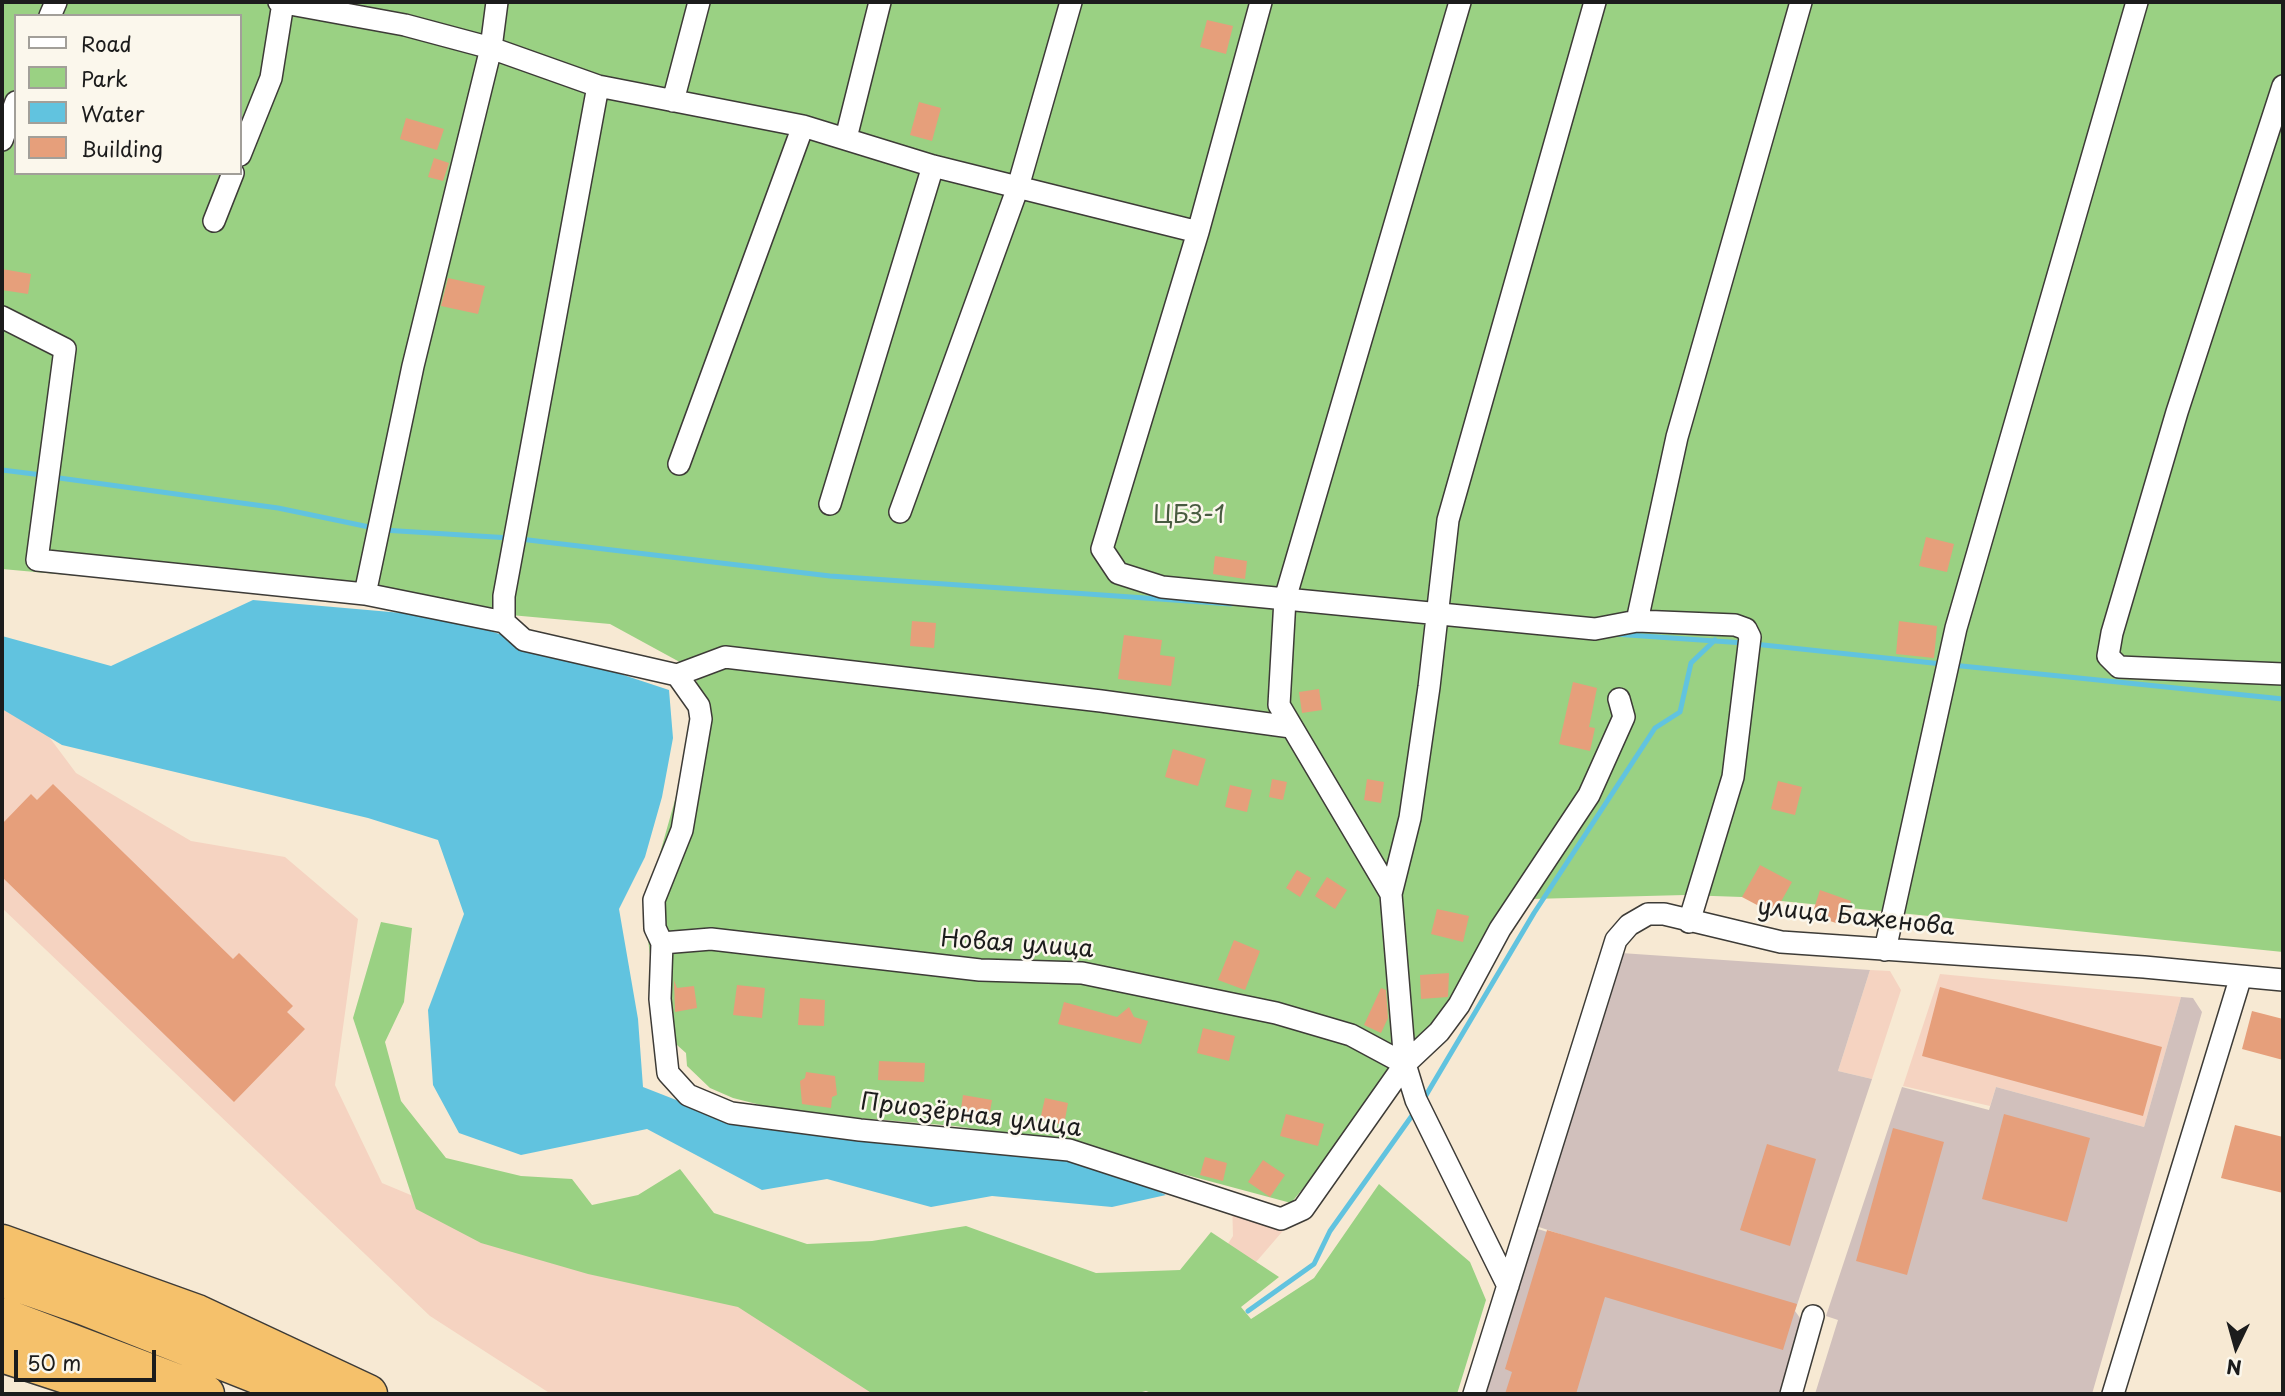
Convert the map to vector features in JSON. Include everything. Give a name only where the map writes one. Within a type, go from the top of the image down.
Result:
[{"type":"highway","points":[[4,1253],[85,1306],[307,1394]]},
{"type":"highway","points":[[4,1253],[197,1314],[368,1394]]},
{"type":"highway","points":[[2,1317],[205,1394]]},
{"type":"highway","points":[[2,1334],[29,1341],[77,1344]]},
{"type":"highway","points":[[2,1353],[127,1394]]},
{"type":"street","points":[[242,150],[271,78],[281,2],[323,5],[491,48],[598,86],[803,126],[933,166],[1198,232]]},
{"type":"street","points":[[365,594],[414,366],[491,48],[497,2]]},
{"type":"street","points":[[673,101],[699,2]]},
{"type":"street","points":[[846,138],[880,2]]},
{"type":"street","points":[[900,512],[1018,187],[1071,2]]},
{"type":"street","points":[[1261,2],[1198,232],[1102,549],[1118,573],[1162,587],[1595,629],[1637,621],[1735,625],[1746,629],[1750,637],[1733,777],[1689,922]]},
{"type":"street","points":[[1391,894],[1279,705],[1285,599],[1460,2]]},
{"type":"street","points":[[1508,1286],[1416,1100],[1405,1064],[1391,894],[1410,818],[1429,687],[1448,520],[1595,2]]},
{"type":"street","points":[[1637,621],[1676,437],[1801,2]]},
{"type":"street","points":[[1885,950],[1956,628],[2137,2]]},
{"type":"street","points":[[505,622],[504,596],[598,86]]},
{"type":"street","points":[[2283,86],[2177,412],[2112,634],[2108,656],[2119,667],[2283,674]]},
{"type":"street","points":[[2,140],[14,107]]},
{"type":"street","points":[[679,464],[803,126]]},
{"type":"street","points":[[830,505],[933,166]]},
{"type":"street","points":[[215,221],[232,175]]},
{"type":"street","points":[[2,317],[65,349],[37,559],[365,594],[505,622],[524,640],[677,674],[725,657],[1101,701],[1291,727]]},
{"type":"street","points":[[662,943],[655,928],[654,900],[682,830],[701,719],[699,706],[677,674]]},
{"type":"street","name":"Приозёрная улица","points":[[662,943],[660,999],[668,1073],[688,1095],[731,1113],[860,1130],[1069,1150],[1281,1219],[1303,1209],[1405,1064],[1439,1032],[1459,1005],[1500,929],[1589,795],[1615,743],[1624,718],[1619,699]]},
{"type":"street","name":"улица Баженова","points":[[1474,1394],[1616,940],[1629,925],[1648,914],[1664,914],[1781,942],[2283,981]]},
{"type":"street","name":"Новая улица","points":[[662,943],[711,939],[980,970],[1082,973],[1276,1013],[1351,1035],[1405,1064]]},
{"type":"street","points":[[2113,1394],[2241,976]]},
{"type":"street","points":[[1791,1394],[1813,1316]]},
{"type":"shaded area","points":[[2,665],[35,718],[76,773],[191,841],[285,857],[358,919],[335,1085],[382,1183],[492,1229],[1203,1282],[1233,1236],[1232,1200],[1294,1218],[1156,1378],[1113,1394],[551,1394],[430,1316],[2,908]]},
{"type":"shaded area","points":[[1621,953],[1870,970],[1838,1071],[1872,1079],[1795,1311],[1803,1322],[1781,1394],[1485,1394],[1535,1228],[1696,1280],[1536,1226]]},
{"type":"shaded area","points":[[1870,970],[1890,971],[1901,990],[1872,1079],[1838,1071]]},
{"type":"shaded area","points":[[1940,974],[2181,997],[2144,1127],[1996,1087],[1990,1106],[1903,1086]]},
{"type":"shaded area","points":[[2181,997],[2193,998],[2202,1012],[2092,1394],[1815,1394],[1838,1320],[1826,1316],[1902,1087],[1989,1110],[1996,1087],[2144,1127]]},
{"type":"green space","name":"ЦБЗ-1","points":[[2,2],[2283,2],[2283,952],[1742,897],[1685,895],[1531,899],[1405,1064],[1291,1203],[1056,1140],[955,1126],[788,1112],[733,1098],[710,1088],[687,1066],[686,1053],[660,1030],[644,910],[682,775],[698,672],[610,624],[2,569]]},
{"type":"green space","points":[[381,922],[412,928],[404,1002],[385,1042],[401,1101],[446,1158],[521,1176],[572,1179],[592,1205],[638,1195],[680,1169],[714,1213],[807,1244],[872,1241],[966,1226],[1096,1273],[1180,1270],[1211,1232],[1279,1277],[1241,1307],[1251,1319],[1314,1278],[1379,1184],[1470,1262],[1486,1300],[1457,1394],[1154,1394],[1146,1391],[1134,1394],[873,1394],[738,1307],[588,1274],[481,1243],[416,1209],[353,1018]]},
{"type":"water","points":[[253,600],[448,617],[669,690],[673,738],[662,797],[645,857],[619,909],[638,1019],[643,1087],[712,1114],[1079,1155],[1166,1195],[1112,1207],[992,1196],[931,1207],[827,1179],[762,1190],[647,1129],[521,1155],[459,1133],[433,1085],[428,1010],[464,914],[438,840],[368,818],[62,745],[2,709],[2,636],[111,666]]},
{"type":"building","points":[[1207,20],[1233,26],[1226,54],[1200,47]]},
{"type":"building","points":[[919,102],[941,108],[932,141],[910,135]]},
{"type":"building","points":[[406,118],[444,129],[437,150],[400,139]]},
{"type":"building","points":[[434,158],[449,163],[443,181],[428,177]]},
{"type":"building","points":[[2,269],[31,274],[28,294],[2,290]]},
{"type":"building","points":[[448,278],[485,286],[478,314],[441,306]]},
{"type":"building","points":[[1926,537],[1954,544],[1947,572],[1919,566]]},
{"type":"building","points":[[1215,556],[1247,561],[1245,579],[1213,574]]},
{"type":"building","points":[[912,621],[936,623],[934,648],[910,646]]},
{"type":"building","points":[[1899,621],[1937,626],[1934,658],[1896,654]]},
{"type":"building","points":[[1124,635],[1162,640],[1160,655],[1175,657],[1171,686],[1118,679]]},
{"type":"building","points":[[1573,682],[1597,688],[1589,727],[1595,728],[1590,751],[1559,744]]},
{"type":"building","points":[[1319,689],[1322,710],[1302,713],[1299,692]]},
{"type":"building","points":[[1173,749],[1206,759],[1198,786],[1165,777]]},
{"type":"building","points":[[1272,779],[1287,782],[1283,800],[1269,797]]},
{"type":"building","points":[[1367,779],[1384,782],[1381,803],[1364,800]]},
{"type":"building","points":[[1778,781],[1802,787],[1795,815],[1771,809]]},
{"type":"building","points":[[53,784],[233,959],[239,953],[293,1006],[287,1012],[305,1029],[234,1102],[2,877],[2,824],[31,794],[37,800]]},
{"type":"building","points":[[1230,785],[1252,790],[1247,812],[1225,807]]},
{"type":"building","points":[[1760,865],[1792,882],[1774,914],[1742,897]]},
{"type":"building","points":[[1297,870],[1311,878],[1300,897],[1286,888]]},
{"type":"building","points":[[1327,877],[1347,890],[1335,909],[1315,896]]},
{"type":"building","points":[[1820,890],[1851,901],[1842,925],[1812,915]]},
{"type":"building","points":[[1437,909],[1469,916],[1463,942],[1431,934]]},
{"type":"building","points":[[1234,940],[1260,951],[1245,990],[1218,980]]},
{"type":"building","points":[[1449,973],[1448,997],[1421,999],[1420,975]]},
{"type":"building","points":[[674,980],[677,988],[694,986],[697,1008],[675,1012]]},
{"type":"building","points":[[737,985],[765,988],[762,1018],[733,1015]]},
{"type":"building","points":[[1940,987],[2162,1047],[2143,1116],[1922,1056]]},
{"type":"building","points":[[1381,988],[1386,990],[1388,1018],[1381,1033],[1364,1025]]},
{"type":"building","points":[[800,998],[825,1000],[824,1026],[798,1025]]},
{"type":"building","points":[[1064,1002],[1117,1017],[1129,1007],[1134,1017],[1148,1021],[1141,1044],[1058,1024]]},
{"type":"building","points":[[2252,1011],[2283,1019],[2283,1060],[2242,1049]]},
{"type":"building","points":[[1203,1028],[1235,1036],[1229,1061],[1197,1053]]},
{"type":"building","points":[[879,1061],[925,1063],[924,1082],[878,1080]]},
{"type":"building","points":[[806,1072],[835,1076],[837,1095],[832,1097],[831,1108],[802,1104],[800,1081],[805,1078]]},
{"type":"building","points":[[963,1095],[992,1100],[988,1124],[966,1121],[967,1113],[961,1109]]},
{"type":"building","points":[[1045,1098],[1068,1103],[1064,1125],[1040,1120]]},
{"type":"building","points":[[1286,1114],[1324,1124],[1318,1146],[1280,1136]]},
{"type":"building","points":[[2004,1114],[2090,1138],[2067,1222],[1982,1199]]},
{"type":"building","points":[[2235,1125],[2283,1137],[2283,1193],[2221,1178]]},
{"type":"building","points":[[1893,1128],[1944,1142],[1907,1275],[1856,1261]]},
{"type":"building","points":[[1767,1144],[1816,1159],[1790,1246],[1740,1230]]},
{"type":"building","points":[[1205,1157],[1227,1163],[1223,1181],[1200,1175]]},
{"type":"building","points":[[1263,1160],[1285,1175],[1270,1197],[1248,1182]]},
{"type":"building","points":[[1547,1230],[1797,1304],[1783,1350],[1605,1297],[1576,1394],[1505,1394],[1512,1372],[1505,1369]]},
{"type":"waterway","points":[[2,470],[42,475]]},
{"type":"waterway","points":[[52,477],[278,508],[374,528]]},
{"type":"waterway","points":[[383,530],[510,538]]},
{"type":"waterway","points":[[520,539],[830,576],[1231,604]]},
{"type":"waterway","points":[[1614,634],[1744,643]]},
{"type":"waterway","points":[[1422,1102],[1534,913],[1655,728],[1680,712],[1691,663],[1715,640]]},
{"type":"waterway","points":[[1754,644],[1942,664]]},
{"type":"waterway","points":[[1952,665],[2283,699]]},
{"type":"waterway","points":[[1248,1311],[1314,1264],[1330,1231],[1416,1110]]}]
